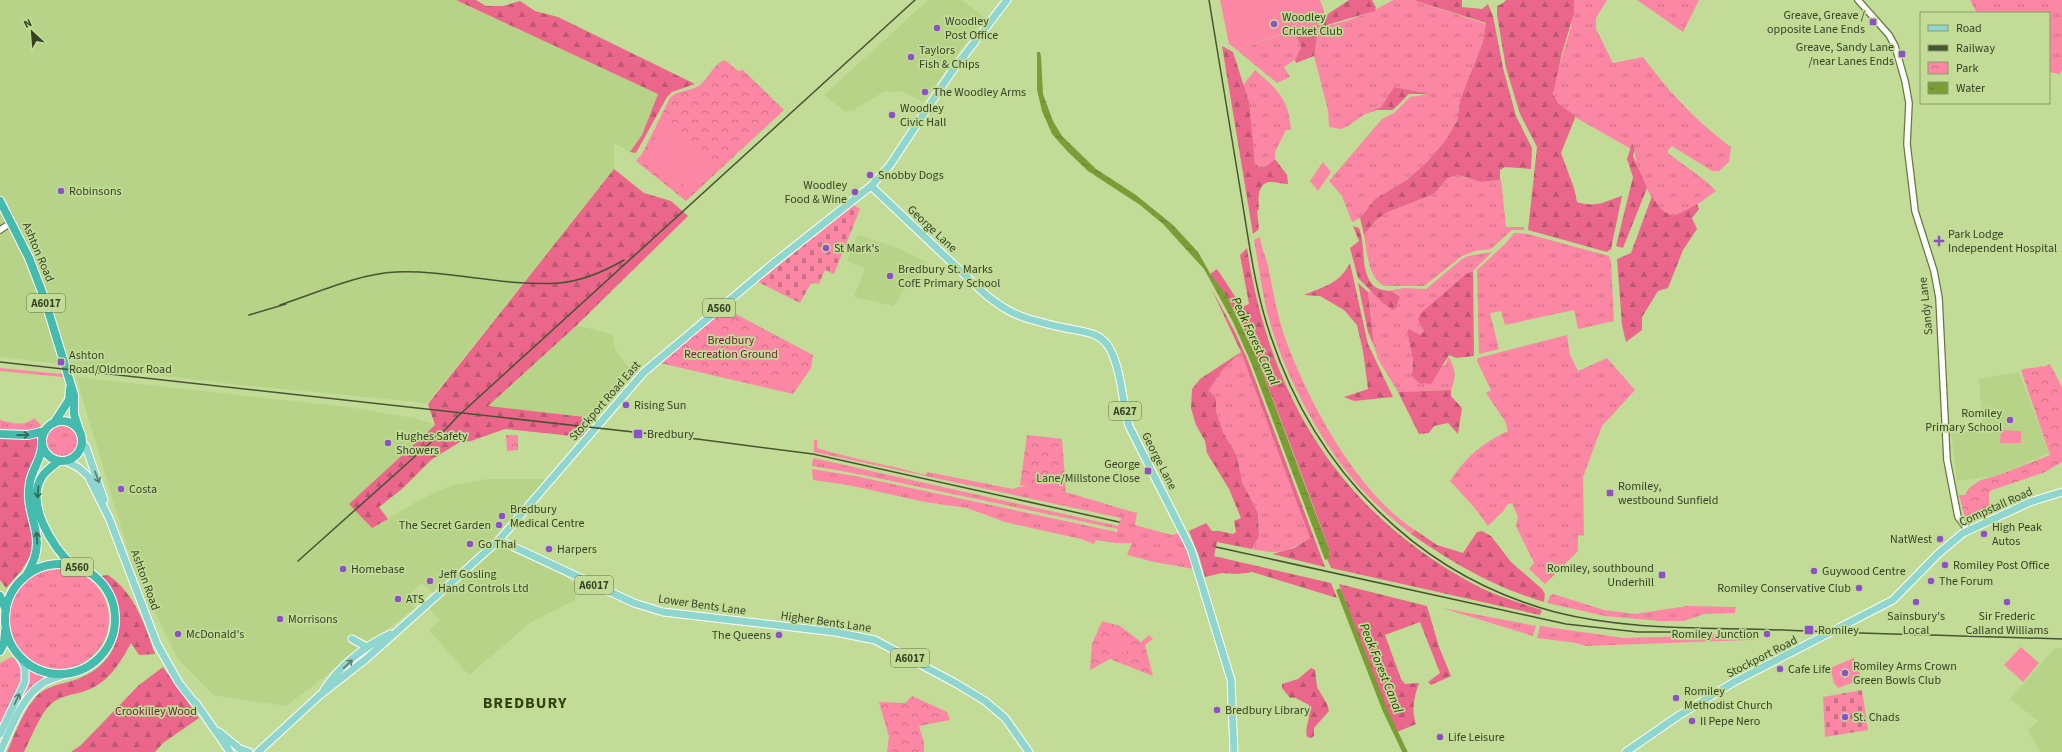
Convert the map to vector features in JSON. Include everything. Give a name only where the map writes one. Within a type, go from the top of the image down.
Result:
[{"type":"highway","name":"Ashton Road","points":[[0,201],[29,258],[44,297],[74,395],[74,414],[79,430]]},
{"type":"highway","name":"Ashton Road","points":[[54,423],[69,400],[70,384]]},
{"type":"highway","points":[[0,434],[28,435],[45,431],[54,423],[65,421],[75,426],[79,430]]},
{"type":"highway","name":"A560","points":[[45,431],[42,452],[31,479],[29,493],[36,526],[37,552],[33,564],[14,589],[6,610],[6,626],[9,638],[20,656],[30,664],[43,671],[71,673],[88,667],[102,654],[110,642],[115,623],[114,611],[107,590],[93,575],[72,565],[61,556],[50,539],[38,503],[39,483],[43,475],[63,461],[77,455],[82,443],[79,430]]},
{"type":"highway","name":"A560","points":[[42,445],[48,456],[63,461]]},
{"type":"highway","name":"A560","points":[[26,575],[47,565],[72,565]]},
{"type":"highway","points":[[0,596],[6,610]]},
{"type":"highway","points":[[0,651],[4,643],[6,626]]},
{"type":"main road","name":"A560","points":[[871,186],[890,165],[950,74],[1007,0]]},
{"type":"main road","name":"Stockport Road East","points":[[499,540],[644,372],[775,262],[871,186]]},
{"type":"main road","name":"George Lane","points":[[871,186],[981,290],[1005,310],[1035,321],[1064,328],[1087,331],[1106,341],[1112,352],[1118,372],[1123,408],[1129,426],[1191,548],[1198,569],[1231,680],[1234,752]]},
{"type":"main road","name":"Ashton Road","points":[[82,443],[86,447],[98,478],[107,512],[146,618],[163,655],[180,676],[198,707],[230,752]]},
{"type":"main road","name":"Ashton Road","points":[[63,461],[79,468],[88,476],[107,512]]},
{"type":"main road","name":"Compstall Road","points":[[1828,635],[1893,600],[1949,544],[1968,530],[2030,502],[2062,492]]},
{"type":"main road","name":"A560","points":[[265,752],[273,740],[322,693],[364,661],[499,540]]},
{"type":"main road","name":"Lower Bents Lane","points":[[499,540],[628,601],[648,608],[671,613],[772,625]]},
{"type":"main road","name":"Higher Bents Lane","points":[[772,625],[835,632],[875,640],[957,684],[985,701],[1004,718],[1029,752]]},
{"type":"main road","name":"A560","points":[[322,693],[333,678],[367,647],[394,633]]},
{"type":"main road","name":"Stockport Road","points":[[1626,752],[1678,716],[1734,682],[1828,635]]},
{"type":"main road","points":[[352,639],[367,647]]},
{"type":"main road","name":"A560","points":[[0,734],[25,682],[26,675],[20,656]]},
{"type":"main road","name":"A560","points":[[0,752],[24,703],[31,694],[43,683],[71,673]]},
{"type":"main road","name":"Ashton Road","points":[[211,726],[240,749],[250,752],[273,740]]},
{"type":"main road","name":"Ashton Road","points":[[222,735],[236,752]]},
{"type":"main road","points":[[258,752],[273,740]]},
{"type":"street","name":"Sandy Lane","points":[[1858,0],[1889,35],[1899,56],[1909,103],[1907,144],[1913,199],[1915,211],[1934,271],[1939,298],[1947,460],[1958,517],[1968,530]]},
{"type":"street","points":[[0,230],[12,222]]},
{"type":"shaded area","points":[[0,0],[456,0],[658,94],[642,135],[630,152],[614,143],[614,169],[427,403],[240,385],[0,357]]},
{"type":"shaded area","points":[[928,0],[962,0],[984,17],[923,102],[902,91],[883,92],[854,110],[844,111],[824,95]]},
{"type":"shaded area","name":"Bredbury St. Marks CofE Primary School","points":[[860,235],[900,249],[926,262],[912,287],[907,284],[894,306],[854,297],[865,268],[847,261],[857,236]]},
{"type":"shaded area","points":[[577,325],[613,335],[615,349],[634,374],[594,418],[488,406]]},
{"type":"shaded area","name":"Romiley Primary School","points":[[2019,372],[2049,453],[1996,476],[1957,481],[1951,433],[1983,430],[1979,379]]},
{"type":"shaded area","points":[[76,377],[347,407],[413,418],[435,424],[349,504],[372,528],[421,499],[453,485],[487,479],[546,479],[496,540],[555,569],[578,586],[575,600],[531,622],[469,675],[429,630],[440,620],[429,608],[439,599],[422,583],[406,597],[415,608],[286,706],[213,695],[178,659],[134,570]]},
{"type":"shaded area","points":[[2055,648],[2062,648],[2062,752],[2040,752],[2028,730],[2038,721],[2010,699]]},
{"type":"green space","points":[[456,0],[476,0],[486,6],[503,6],[520,1],[535,11],[558,17],[695,84],[672,92],[667,97],[636,153],[630,152],[642,135],[658,94]]},
{"type":"green space","name":"Woodley Cricket Club","points":[[1220,0],[1320,0],[1324,11],[1325,23],[1290,31],[1237,50],[1229,44]]},
{"type":"green space","points":[[1349,0],[1372,0],[1376,7],[1375,11],[1323,26],[1325,16]]},
{"type":"green space","points":[[1393,0],[1413,0],[1486,24],[1483,42],[1460,100],[1457,121],[1445,141],[1427,162],[1408,179],[1375,199],[1360,218],[1352,222],[1342,196],[1329,181],[1382,119],[1394,113],[1410,97],[1428,94],[1394,87],[1381,107],[1365,114],[1341,129],[1329,127],[1328,110],[1314,56],[1319,25],[1347,21],[1368,13]]},
{"type":"green space","points":[[1413,0],[1462,0],[1462,7],[1482,9],[1488,4],[1493,16],[1503,68],[1516,116],[1532,148],[1531,169],[1505,167],[1500,170],[1500,180],[1481,182],[1459,175],[1448,178],[1434,194],[1388,212],[1376,220],[1364,235],[1360,218],[1375,199],[1408,179],[1427,162],[1445,141],[1457,121],[1460,100],[1483,42],[1486,23]]},
{"type":"green space","points":[[1506,0],[1574,0],[1574,13],[1562,53],[1553,94],[1558,103],[1574,115],[1575,118],[1561,153],[1574,188],[1577,202],[1584,204],[1595,204],[1622,196],[1611,249],[1607,252],[1528,230],[1537,147],[1520,114],[1506,68],[1497,15],[1497,6]]},
{"type":"green space","points":[[1574,0],[1607,0],[1596,18],[1596,29],[1613,63],[1643,57],[1663,82],[1694,116],[1731,147],[1729,162],[1719,171],[1712,171],[1672,146],[1668,150],[1668,153],[1707,182],[1716,191],[1690,209],[1673,214],[1662,211],[1652,198],[1643,181],[1636,162],[1635,149],[1632,145],[1631,149],[1575,117],[1554,99],[1554,83],[1571,27]]},
{"type":"green space","points":[[1637,0],[1699,0],[1683,32]]},
{"type":"green space","points":[[1970,0],[2062,0],[2062,69],[2060,74],[2050,72],[2050,12],[1976,12]]},
{"type":"green space","points":[[1319,25],[1314,56],[1296,63],[1295,60],[1301,47],[1294,30]]},
{"type":"green space","points":[[1294,30],[1301,47],[1295,60],[1284,67],[1290,77],[1277,83],[1237,50]]},
{"type":"green space","points":[[1222,46],[1233,52],[1249,102],[1255,164],[1259,167],[1266,166],[1275,159],[1287,175],[1288,184],[1274,182],[1267,183],[1261,188],[1258,201],[1259,209],[1257,211],[1259,229],[1253,234]]},
{"type":"green space","points":[[725,60],[738,71],[743,70],[784,110],[686,201],[636,161],[642,154],[670,98],[677,93],[698,87],[718,64]]},
{"type":"green space","points":[[1255,70],[1270,83],[1281,96],[1288,110],[1291,130],[1286,130],[1275,152],[1275,159],[1266,166],[1259,167],[1255,164],[1243,85]]},
{"type":"green space","points":[[1394,87],[1429,94],[1409,94],[1393,110],[1377,110],[1365,114],[1381,107]]},
{"type":"green space","points":[[666,125],[714,160],[691,190],[644,155]]},
{"type":"green space","points":[[1632,144],[1635,149],[1633,156],[1647,188],[1623,248],[1616,246],[1633,177],[1627,159]]},
{"type":"green space","points":[[1323,162],[1331,172],[1318,191],[1310,181]]},
{"type":"green space","points":[[614,169],[644,193],[671,201],[688,216],[577,325],[488,406],[594,418],[582,437],[505,429],[471,441],[460,442],[431,460],[402,489],[379,507],[388,519],[372,528],[349,504],[435,425],[428,404]]},
{"type":"green space","points":[[1459,175],[1481,182],[1501,180],[1506,227],[1524,227],[1524,230],[1512,230],[1491,249],[1475,251],[1462,256],[1424,286],[1384,286],[1371,271],[1364,235],[1376,220],[1388,212],[1434,194],[1448,178]]},
{"type":"green space","points":[[1652,196],[1657,204],[1666,213],[1671,214],[1682,212],[1697,204],[1699,209],[1692,218],[1697,229],[1683,250],[1668,288],[1658,291],[1642,317],[1642,330],[1626,342],[1622,325],[1617,259],[1631,253]]},
{"type":"green space","points":[[854,205],[860,209],[834,274],[825,270],[819,284],[811,283],[800,303],[758,282]]},
{"type":"green space","points":[[1353,226],[1359,228],[1364,264],[1368,278],[1378,289],[1394,292],[1400,297],[1396,308],[1393,310],[1383,303],[1358,278],[1350,248],[1359,241]]},
{"type":"green space","points":[[1514,233],[1528,234],[1609,256],[1611,261],[1614,321],[1578,329],[1574,310],[1505,325],[1501,311],[1490,313],[1499,349],[1479,354],[1477,270],[1506,243]]},
{"type":"green space","points":[[1260,237],[1285,338],[1295,363],[1321,417],[1354,470],[1373,493],[1394,514],[1415,530],[1411,534],[1376,504],[1349,474],[1318,429],[1291,379],[1280,353],[1265,303],[1254,240]]},
{"type":"green space","points":[[1247,248],[1258,302],[1273,354],[1294,401],[1319,446],[1350,487],[1387,524],[1429,557],[1485,590],[1542,610],[1540,615],[1331,568],[1327,559],[1330,558],[1329,549],[1258,360],[1232,306],[1210,274],[1217,269],[1242,307],[1249,304],[1240,255]]},
{"type":"green space","points":[[1492,252],[1473,271],[1466,274],[1420,325],[1424,331],[1420,336],[1407,332],[1413,360],[1412,376],[1445,365],[1449,357],[1453,365],[1454,373],[1454,381],[1451,390],[1398,392],[1378,359],[1374,346],[1368,292],[1371,291],[1396,308],[1400,297],[1397,293],[1386,291],[1404,288],[1426,289],[1462,259],[1468,256]]},
{"type":"green space","points":[[1350,263],[1368,344],[1393,397],[1354,401],[1344,397],[1368,389],[1363,351],[1357,325],[1344,310],[1320,296],[1304,295],[1331,284],[1341,276]]},
{"type":"green space","points":[[1473,271],[1474,356],[1456,358],[1449,355],[1431,384],[1419,383],[1412,376],[1413,360],[1407,332],[1409,329],[1420,335],[1424,331],[1418,319],[1421,313],[1466,274]]},
{"type":"green space","points":[[1358,283],[1368,292],[1374,346],[1368,332]]},
{"type":"green space","points":[[1211,288],[1235,332],[1248,361],[1325,567],[1272,554],[1294,548],[1310,538],[1241,352]]},
{"type":"green space","name":"Bredbury Recreation Ground","points":[[726,309],[813,355],[811,368],[793,394],[660,363]]},
{"type":"green space","points":[[717,322],[733,341],[725,348],[709,329]]},
{"type":"green space","points":[[1567,335],[1570,355],[1578,371],[1607,358],[1635,390],[1602,426],[1583,477],[1584,536],[1578,535],[1578,551],[1545,584],[1529,569],[1534,563],[1516,526],[1518,517],[1512,503],[1508,504],[1488,526],[1474,507],[1450,481],[1462,464],[1475,452],[1482,446],[1508,431],[1505,421],[1486,393],[1491,390],[1477,361],[1478,358]]},
{"type":"green space","points":[[1241,352],[1310,538],[1282,551],[1269,552],[1252,549],[1259,536],[1258,513],[1242,482],[1237,456],[1223,432],[1216,411],[1216,399],[1209,390],[1220,371]]},
{"type":"green space","points":[[1241,352],[1221,371],[1209,390],[1216,399],[1216,411],[1223,432],[1237,456],[1242,482],[1258,513],[1259,536],[1252,549],[1217,542],[1214,556],[1331,583],[1337,598],[1252,572],[1238,574],[1222,573],[1205,577],[1199,556],[1189,531],[1206,523],[1212,531],[1233,534],[1236,532],[1234,521],[1241,518],[1229,489],[1207,453],[1205,441],[1196,425],[1191,408],[1192,389],[1200,379]]},
{"type":"green space","points":[[2050,364],[2062,387],[2062,462],[2043,473],[1992,490],[1989,493],[1989,503],[1993,510],[1997,511],[1970,522],[1965,518],[1959,495],[1965,495],[1969,488],[1981,480],[1996,476],[2050,455],[2021,370],[2042,366],[2044,367]]},
{"type":"green space","points":[[0,368],[62,374],[63,377],[0,371]]},
{"type":"green space","points":[[771,376],[792,381],[791,386],[769,386]]},
{"type":"green space","points":[[1451,390],[1451,396],[1462,408],[1458,434],[1448,423],[1434,426],[1429,433],[1419,434],[1398,392]]},
{"type":"green space","points":[[34,418],[41,425],[33,431],[17,433],[0,431],[0,420],[14,423],[27,423]]},
{"type":"green space","points":[[59,426],[65,426],[74,430],[78,442],[74,454],[65,458],[59,458],[50,454],[46,445],[46,439],[50,430]]},
{"type":"green space","points":[[2001,430],[2021,431],[2021,443],[2000,443]]},
{"type":"green space","points":[[506,435],[518,435],[518,450],[507,451]]},
{"type":"green space","points":[[1027,435],[1062,439],[1066,492],[1020,485]]},
{"type":"green space","points":[[0,437],[18,439],[37,437],[37,454],[25,483],[33,542],[31,559],[29,558],[21,571],[6,588],[0,580]]},
{"type":"green space","points":[[814,440],[817,440],[817,448],[926,475],[927,472],[1013,489],[1024,486],[1055,490],[1074,494],[1137,513],[1135,525],[1172,535],[1179,533],[1194,569],[1154,562],[1127,555],[1132,543],[1115,543],[1096,540],[1094,544],[1081,539],[1005,522],[967,508],[925,502],[848,485],[813,480],[812,469],[855,476],[1117,532],[1118,529],[853,473],[812,466],[813,458],[1118,526],[1121,518],[814,452]]},
{"type":"green space","points":[[1415,530],[1437,545],[1463,553],[1477,532],[1482,531],[1491,536],[1511,562],[1542,589],[1545,594],[1544,602],[1525,596],[1475,574],[1411,534]]},
{"type":"green space","points":[[59,569],[78,573],[95,583],[105,600],[109,619],[105,638],[95,655],[78,665],[59,669],[40,665],[23,655],[13,638],[9,619],[13,600],[23,583],[40,573]]},
{"type":"green space","name":"Crookilley Wood","points":[[108,575],[126,591],[138,610],[155,654],[139,655],[131,643],[117,666],[99,684],[91,689],[62,697],[54,701],[47,708],[39,720],[24,752],[7,752],[30,704],[38,695],[50,687],[87,675],[102,664],[113,649],[119,629],[119,614],[113,594],[100,576]]},
{"type":"green space","points":[[1339,584],[1427,606],[1439,647],[1451,676],[1431,685],[1428,682],[1440,673],[1420,622],[1385,635],[1401,679],[1405,684],[1419,683],[1414,704],[1414,719],[1416,724],[1397,732],[1386,709]]},
{"type":"green space","points":[[1553,594],[1604,610],[1635,614],[1687,606],[1736,607],[1735,613],[1704,614],[1684,621],[1660,621],[1605,616],[1547,603],[1550,596]]},
{"type":"green space","points":[[1442,608],[1536,626],[1533,636]]},
{"type":"green space","points":[[1102,621],[1120,626],[1141,642],[1149,635],[1153,639],[1145,645],[1153,676],[1110,659],[1090,670],[1092,644]]},
{"type":"green space","points":[[1540,626],[1624,638],[1691,636],[1759,631],[1758,639],[1750,640],[1585,646],[1576,643],[1537,638]]},
{"type":"green space","points":[[1107,639],[1128,643],[1126,653],[1105,649]]},
{"type":"green space","points":[[2021,647],[2039,663],[2023,682],[2004,665]]},
{"type":"green space","points":[[11,657],[14,658],[22,671],[21,684],[15,700],[0,729],[0,663]]},
{"type":"green space","name":"Romiley Arms Crown Green Bowls Club","points":[[1854,658],[1861,677],[1860,680],[1838,688],[1834,683],[1830,668]]},
{"type":"green space","name":"Crookilley Wood","points":[[163,667],[199,718],[163,743],[155,752],[71,752],[81,745],[139,685]]},
{"type":"green space","points":[[1311,668],[1315,670],[1317,687],[1327,704],[1329,711],[1314,728],[1314,736],[1311,738],[1307,737],[1306,733],[1310,714],[1309,705],[1296,698],[1290,698],[1282,688],[1282,684],[1298,679]]},
{"type":"green space","points":[[28,669],[46,677],[30,690],[18,706],[0,744],[0,741],[28,684]]},
{"type":"green space","name":"St. Chads","points":[[1862,690],[1868,730],[1825,737],[1823,697]]},
{"type":"green space","points":[[912,696],[947,712],[950,720],[919,726],[924,742],[924,752],[887,752],[889,737],[879,702],[905,703]]},
{"type":"water","points":[[1037,52],[1040,52],[1041,56],[1043,94],[1053,121],[1062,136],[1096,169],[1136,195],[1173,225],[1198,252],[1211,275],[1225,293],[1257,358],[1329,549],[1330,558],[1325,560],[1252,365],[1233,322],[1204,269],[1163,224],[1140,205],[1088,171],[1052,134],[1042,111],[1037,90]]},
{"type":"waterway","name":"Peak Forest Canal","points":[[1339,591],[1385,710],[1405,752]]},
{"type":"railway","points":[[298,561],[448,427],[457,417],[915,0]]},
{"type":"railway","points":[[1209,0],[1253,266],[1265,320],[1271,337],[1290,386],[1315,431],[1344,473],[1378,511],[1416,544],[1459,572],[1505,595],[1555,612],[1583,618],[1668,627],[2062,639]]},
{"type":"railway","points":[[280,305],[352,280],[367,276],[396,272],[437,273],[518,283],[559,283],[593,275],[624,260]]},
{"type":"railway","points":[[249,315],[286,304]]},
{"type":"railway","points":[[0,362],[697,439],[813,454],[1119,522]]},
{"type":"railway","points":[[1216,547],[1566,624],[1638,632],[1685,632]]},
{"type":"place","name":"Greave, Greave / opposite Lane Ends","points":[[1873,22]]},
{"type":"place","name":"Woodley Cricket Club","points":[[1274,24]]},
{"type":"place","name":"Woodley Post Office","points":[[937,28]]},
{"type":"place","name":"Greave, Sandy Lane /near Lanes Ends","points":[[1902,54]]},
{"type":"place","name":"Taylors Fish & Chips","points":[[911,57]]},
{"type":"place","name":"The Woodley Arms","points":[[925,92]]},
{"type":"place","name":"Woodley Civic Hall","points":[[892,115]]},
{"type":"place","name":"Snobby Dogs","points":[[870,175]]},
{"type":"place","name":"Robinsons","points":[[61,191]]},
{"type":"place","name":"Woodley Food & Wine","points":[[855,192]]},
{"type":"place","name":"Park Lodge Independent Hospital","points":[[1939,241]]},
{"type":"place","name":"St Mark's","points":[[826,248]]},
{"type":"place","name":"Bredbury St. Marks CofE Primary School","points":[[890,276]]},
{"type":"place","name":"Ashton Road/Oldmoor Road","points":[[61,362]]},
{"type":"place","name":"Rising Sun","points":[[626,405]]},
{"type":"place","name":"Romiley Primary School","points":[[2010,420]]},
{"type":"place","name":"Bredbury","points":[[638,434]]},
{"type":"place","name":"Hughes Safety Showers","points":[[388,443]]},
{"type":"place","name":"George Lane/Millstone Close","points":[[1148,471]]},
{"type":"place","name":"Costa","points":[[121,489]]},
{"type":"place","name":"Romiley, westbound Sunfield","points":[[1610,493]]},
{"type":"place","name":"Bredbury Medical Centre","points":[[502,516]]},
{"type":"place","name":"The Secret Garden","points":[[499,525]]},
{"type":"place","name":"High Peak Autos","points":[[1984,534]]},
{"type":"place","name":"NatWest","points":[[1940,539]]},
{"type":"place","name":"Go Thai","points":[[470,544]]},
{"type":"place","name":"Harpers","points":[[549,549]]},
{"type":"place","name":"Romiley Post Office","points":[[1945,565]]},
{"type":"place","name":"Homebase","points":[[343,569]]},
{"type":"place","name":"Guywood Centre","points":[[1814,571]]},
{"type":"place","name":"Romiley, southbound Underhill","points":[[1662,575]]},
{"type":"place","name":"Jeff Gosling Hand Controls Ltd","points":[[430,581]]},
{"type":"place","name":"The Forum","points":[[1931,581]]},
{"type":"place","name":"Romiley Conservative Club","points":[[1859,588]]},
{"type":"place","name":"ATS","points":[[398,599]]},
{"type":"place","name":"Sainsbury's Local","points":[[1916,602]]},
{"type":"place","name":"Sir Frederic Calland Williams","points":[[2007,602]]},
{"type":"place","name":"Morrisons","points":[[280,619]]},
{"type":"place","name":"Romiley","points":[[1809,630]]},
{"type":"place","name":"McDonald's","points":[[178,634]]},
{"type":"place","name":"Romiley Junction","points":[[1767,634]]},
{"type":"place","name":"The Queens","points":[[779,635]]},
{"type":"place","name":"Cafe Life","points":[[1780,669]]},
{"type":"place","name":"Romiley Arms Crown Green Bowls Club","points":[[1845,673]]},
{"type":"place","name":"Romiley Methodist Church","points":[[1676,698]]},
{"type":"place","name":"Bredbury Library","points":[[1217,710]]},
{"type":"place","name":"St. Chads","points":[[1845,717]]},
{"type":"place","name":"Il Pepe Nero","points":[[1692,721]]},
{"type":"place","name":"Life Leisure","points":[[1440,737]]},
{"type":"district","name":"BREDBURY","points":[[525,703]]}]
